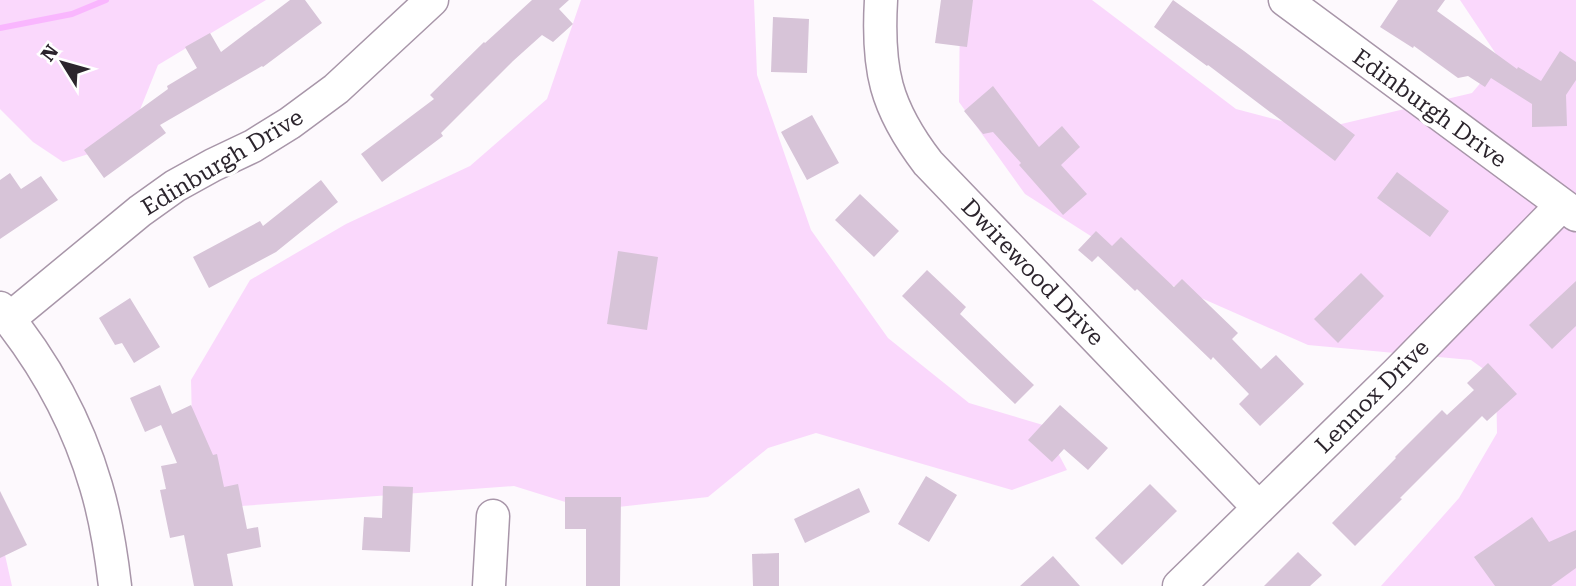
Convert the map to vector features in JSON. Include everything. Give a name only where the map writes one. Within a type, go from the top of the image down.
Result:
[{"type":"street","name":"Edinburgh Drive","points":[[5,313],[176,186],[253,146],[290,123],[336,89],[432,0]]},
{"type":"street","name":"Dwirewood Drive","points":[[881,0],[883,73],[896,115],[910,140],[928,163],[1259,508]]},
{"type":"street","name":"Edinburgh Drive","points":[[1285,0],[1569,210]]},
{"type":"street","name":"Lennox Drive","points":[[1180,586],[1406,363],[1569,210]]},
{"type":"street","points":[[5,313],[43,367],[82,445],[104,517],[115,586]]},
{"type":"street","points":[[489,586],[493,516]]},
{"type":"shaded area","points":[[0,0],[266,0],[158,65],[127,142],[63,162],[33,142],[0,109]]},
{"type":"shaded area","points":[[581,0],[754,0],[757,75],[811,230],[888,338],[969,403],[1043,425],[1067,470],[1012,490],[816,433],[768,448],[708,497],[591,510],[514,486],[241,506],[193,462],[191,380],[250,280],[346,224],[470,166],[547,99]]},
{"type":"shaded area","points":[[960,0],[1092,0],[1236,109],[1316,130],[1472,93],[1500,60],[1460,0],[1576,0],[1576,586],[1381,586],[1459,498],[1497,433],[1496,378],[1471,360],[1308,345],[1158,279],[1025,194],[959,102]]},
{"type":"shaded area","points":[[0,533],[12,586],[0,586]]},
{"type":"building","points":[[290,0],[305,0],[322,23],[263,67],[160,125],[166,133],[104,178],[84,150],[168,89],[167,86],[197,68],[185,47],[210,33],[221,52]]},
{"type":"building","points":[[532,0],[569,0],[559,9],[573,24],[553,42],[542,35],[441,133],[443,136],[382,182],[361,154],[434,99],[430,95]]},
{"type":"building","points":[[941,0],[973,0],[967,47],[935,43]]},
{"type":"building","points":[[1173,0],[1355,135],[1335,161],[1154,27]]},
{"type":"building","points":[[1398,0],[1445,0],[1437,11],[1517,69],[1518,67],[1541,81],[1560,51],[1576,62],[1576,80],[1566,95],[1567,126],[1532,127],[1532,104],[1491,78],[1485,87],[1468,76],[1458,78],[1414,46],[1413,48],[1380,27]]},
{"type":"building","points":[[773,17],[809,19],[807,73],[771,72]]},
{"type":"building","points":[[993,86],[1039,147],[1062,126],[1080,147],[1061,165],[1087,194],[1063,215],[993,132],[983,134],[964,111]]},
{"type":"building","points":[[812,115],[839,163],[807,180],[781,132]]},
{"type":"building","points":[[1397,172],[1449,211],[1430,237],[1377,198]]},
{"type":"building","points":[[10,173],[21,189],[41,176],[58,200],[0,239],[0,180]]},
{"type":"building","points":[[321,180],[338,202],[276,252],[209,288],[193,257],[260,221],[263,226]]},
{"type":"building","points":[[860,194],[899,231],[874,257],[835,220]]},
{"type":"building","points":[[1096,231],[1112,246],[1121,237],[1174,287],[1182,279],[1238,333],[1232,339],[1261,369],[1276,355],[1304,384],[1260,426],[1239,404],[1249,394],[1213,357],[1211,360],[1137,289],[1135,291],[1098,256],[1092,262],[1078,250]]},
{"type":"building","points":[[618,251],[658,257],[647,330],[607,324]]},
{"type":"building","points":[[927,270],[966,307],[960,314],[1034,385],[1015,404],[902,296]]},
{"type":"building","points":[[1361,273],[1384,296],[1338,343],[1314,319]]},
{"type":"building","points":[[1576,281],[1576,326],[1552,349],[1529,325]]},
{"type":"building","points":[[130,298],[160,347],[134,363],[122,343],[115,345],[99,318]]},
{"type":"building","points":[[1488,363],[1517,394],[1487,421],[1482,416],[1355,546],[1332,523],[1442,410],[1447,415],[1474,390],[1467,383]]},
{"type":"building","points":[[160,385],[172,414],[191,405],[213,455],[217,454],[224,487],[238,484],[247,529],[258,527],[261,547],[227,554],[233,586],[194,586],[184,535],[170,538],[160,490],[166,489],[161,466],[177,463],[161,425],[145,432],[130,398]]},
{"type":"building","points":[[1060,405],[1108,448],[1088,470],[1064,449],[1052,462],[1028,440]]},
{"type":"building","points":[[926,476],[957,495],[929,542],[898,524]]},
{"type":"building","points":[[1150,484],[1177,511],[1122,565],[1095,538]]},
{"type":"building","points":[[383,486],[413,487],[410,552],[362,550],[364,517],[382,518]]},
{"type":"building","points":[[859,488],[870,512],[805,543],[794,519]]},
{"type":"building","points":[[0,491],[27,545],[0,558]]},
{"type":"building","points":[[565,497],[621,497],[620,586],[586,586],[586,529],[565,529]]},
{"type":"building","points":[[1532,517],[1549,542],[1576,530],[1576,568],[1551,586],[1495,586],[1474,557]]},
{"type":"building","points":[[1298,552],[1322,575],[1310,586],[1264,586]]},
{"type":"building","points":[[779,553],[779,586],[753,586],[752,554]]},
{"type":"building","points":[[1053,556],[1080,586],[1020,586]]},
{"type":"waterway","points":[[0,28],[72,14],[106,0]]}]
